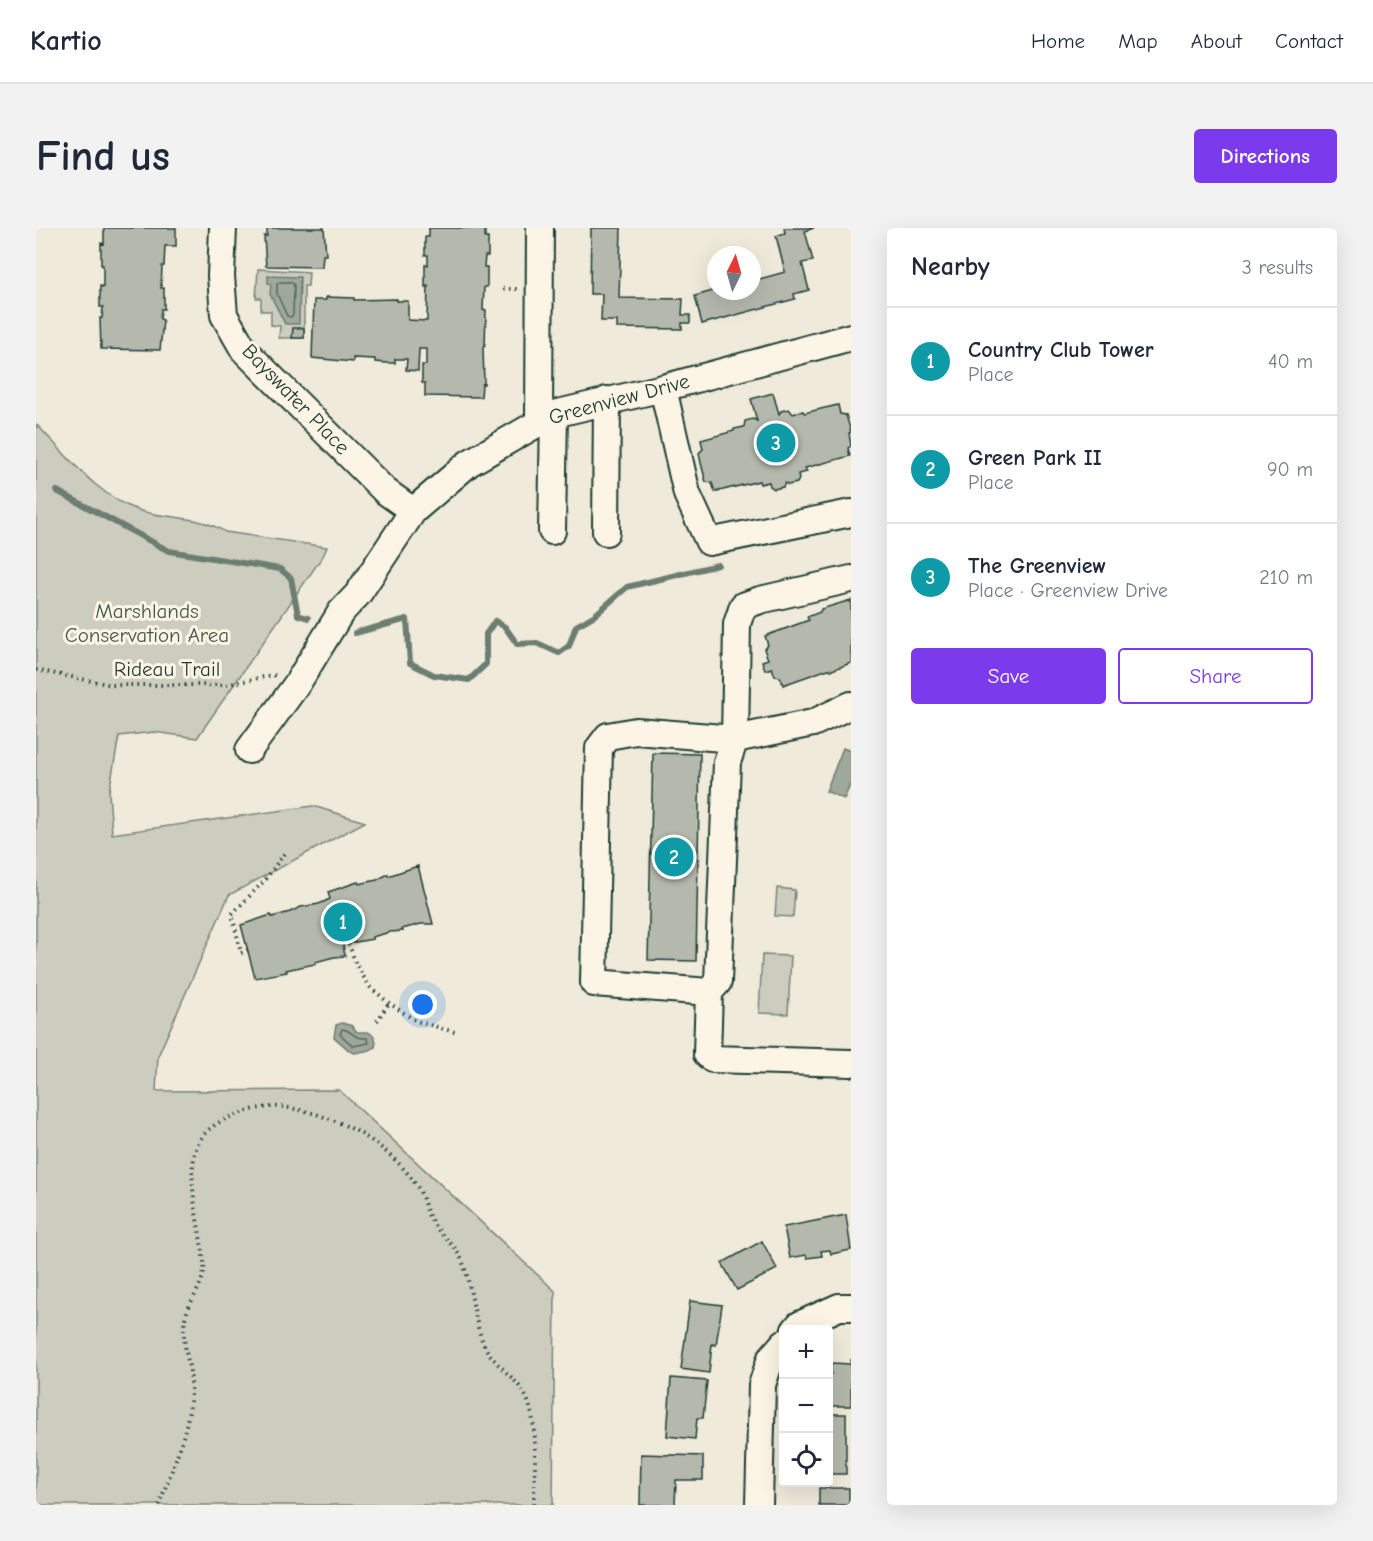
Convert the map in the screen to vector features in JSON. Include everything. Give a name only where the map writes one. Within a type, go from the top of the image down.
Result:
[{"type":"street","name":"Bayswater Place","points":[[223,228],[221,276],[224,315],[244,350],[385,491],[413,512]]},
{"type":"street","points":[[540,228],[552,531]]},
{"type":"street","name":"Greenview Drive","points":[[249,750],[297,684],[413,512],[469,463],[546,417],[851,337]]},
{"type":"street","points":[[663,388],[687,494],[709,542],[851,513]]},
{"type":"street","points":[[606,532],[607,400]]},
{"type":"street","points":[[851,579],[743,606],[737,624],[735,739],[727,762],[718,982],[709,992],[707,1054],[712,1059],[851,1063]]},
{"type":"street","points":[[709,992],[594,983],[599,748],[608,736],[636,730],[735,739],[813,723],[851,705]]},
{"type":"street","points":[[798,1325],[839,1307],[851,1307]]},
{"type":"street","points":[[759,1505],[762,1385],[771,1358],[779,1348]]},
{"type":"path","name":"Rideau Trail","points":[[36,670],[112,685],[225,685],[273,675],[297,684]]},
{"type":"path","points":[[248,950],[241,953],[232,914],[266,879],[285,852]]},
{"type":"path","points":[[349,944],[356,965],[370,987],[389,1004],[416,1021],[458,1033]]},
{"type":"path","points":[[377,1021],[389,1004]]},
{"type":"path","points":[[159,1505],[184,1437],[192,1389],[184,1348],[184,1332],[186,1317],[204,1271],[193,1176],[195,1151],[201,1138],[218,1123],[242,1113],[270,1106],[309,1111],[327,1117],[357,1133],[393,1158],[419,1190],[431,1220],[462,1260],[479,1332],[486,1348],[501,1369],[519,1386],[529,1402],[533,1421],[534,1505]]},
{"type":"green space","points":[[258,269],[309,272],[308,286],[304,286],[304,338],[279,338],[280,326],[271,325],[271,311],[261,311],[261,298],[256,298]]},
{"type":"green space","name":"Marshlands Conservation Area","points":[[36,424],[97,486],[126,505],[152,514],[206,523],[225,532],[327,547],[197,738],[154,732],[119,736],[109,792],[112,834],[313,806],[365,822],[229,895],[158,1056],[156,1091],[339,1090],[555,1291],[553,1505],[36,1505]]},
{"type":"green space","points":[[777,888],[795,890],[793,917],[775,916]]},
{"type":"green space","points":[[762,955],[791,956],[788,1014],[759,1013]]},
{"type":"water","points":[[268,276],[300,277],[299,324],[285,324],[270,294],[271,284],[268,283]]},
{"type":"water","points":[[843,748],[851,751],[851,783],[844,799],[826,791]]},
{"type":"water","points":[[342,1023],[352,1026],[357,1032],[368,1032],[374,1036],[375,1047],[355,1053],[350,1051],[334,1037],[336,1025]]},
{"type":"building","points":[[104,228],[176,228],[176,246],[165,246],[164,266],[162,266],[161,288],[164,288],[164,309],[161,309],[160,319],[163,320],[160,350],[101,349],[100,318],[102,318],[103,307],[100,307],[100,286],[103,287],[103,265],[101,265],[101,243],[104,244]]},
{"type":"building","points":[[267,228],[324,228],[326,255],[323,255],[322,267],[266,266],[264,236],[267,236]]},
{"type":"building","points":[[429,228],[485,228],[485,238],[488,238],[488,256],[485,256],[484,267],[487,267],[487,287],[484,287],[483,310],[486,310],[485,346],[483,347],[484,384],[482,384],[481,397],[425,396],[422,365],[426,365],[426,349],[419,349],[418,371],[406,370],[407,359],[395,359],[395,363],[387,363],[375,362],[375,359],[353,358],[353,362],[312,358],[314,300],[326,300],[326,297],[408,301],[408,320],[427,321],[428,286],[425,287],[425,265],[428,265],[428,255],[425,255],[425,237],[429,237]]},
{"type":"building","points":[[591,228],[621,228],[619,298],[683,299],[682,315],[690,315],[690,323],[682,323],[682,329],[617,328],[617,321],[601,321],[602,294],[590,294]]},
{"type":"building","points":[[784,228],[814,228],[805,231],[813,261],[802,263],[809,290],[794,294],[795,299],[702,324],[695,296],[707,293],[707,300],[761,300],[761,279],[785,272],[776,236],[785,233]]},
{"type":"building","points":[[293,328],[304,328],[304,338],[292,338]]},
{"type":"building","points":[[773,393],[779,414],[789,409],[793,414],[838,405],[840,414],[846,415],[851,432],[849,433],[851,446],[848,448],[850,456],[805,468],[807,472],[798,474],[797,483],[788,485],[785,483],[783,487],[774,489],[769,482],[760,484],[759,481],[715,492],[712,483],[706,482],[699,453],[703,449],[701,440],[744,427],[745,421],[753,419],[757,421],[751,399]]},
{"type":"building","points":[[851,600],[851,663],[783,685],[780,677],[775,676],[772,668],[765,670],[762,661],[768,659],[764,649],[768,645],[765,636],[809,620],[807,617],[820,612],[821,609]]},
{"type":"building","points":[[653,753],[700,754],[696,961],[648,960]]},
{"type":"building","points":[[418,866],[433,924],[421,924],[402,929],[403,931],[372,937],[373,939],[345,944],[343,945],[345,956],[255,978],[241,925],[271,915],[272,917],[301,907],[319,904],[330,899],[328,892],[358,882],[359,884],[377,880],[388,874],[388,876]]},
{"type":"building","points":[[846,1215],[851,1250],[831,1254],[830,1250],[821,1251],[822,1256],[807,1258],[806,1255],[790,1258],[784,1227]]},
{"type":"building","points":[[762,1241],[777,1269],[737,1290],[722,1263]]},
{"type":"building","points":[[690,1301],[722,1305],[716,1345],[712,1344],[709,1373],[681,1369]]},
{"type":"building","points":[[833,1363],[851,1364],[851,1406],[833,1406]]},
{"type":"building","points":[[671,1378],[707,1381],[703,1418],[697,1418],[695,1439],[667,1436]]},
{"type":"building","points":[[833,1414],[846,1414],[846,1474],[833,1474]]},
{"type":"building","points":[[641,1454],[703,1456],[703,1480],[676,1480],[675,1505],[640,1505]]},
{"type":"building","points":[[819,1488],[849,1488],[849,1505],[819,1505]]},
{"type":"waterway","points":[[57,491],[169,551],[280,569],[291,578],[298,615],[308,618]]},
{"type":"waterway","points":[[355,633],[407,619],[410,663],[434,675],[469,680],[486,664],[486,634],[495,621],[505,627],[517,644],[537,643],[559,653],[569,646],[576,626],[595,615],[627,587],[718,565]]},
{"type":"place","name":"The Greenview","points":[[776,443]]},
{"type":"place","name":"Green Park II","points":[[674,857]]},
{"type":"place","name":"Country Club Tower","points":[[343,922]]}]
